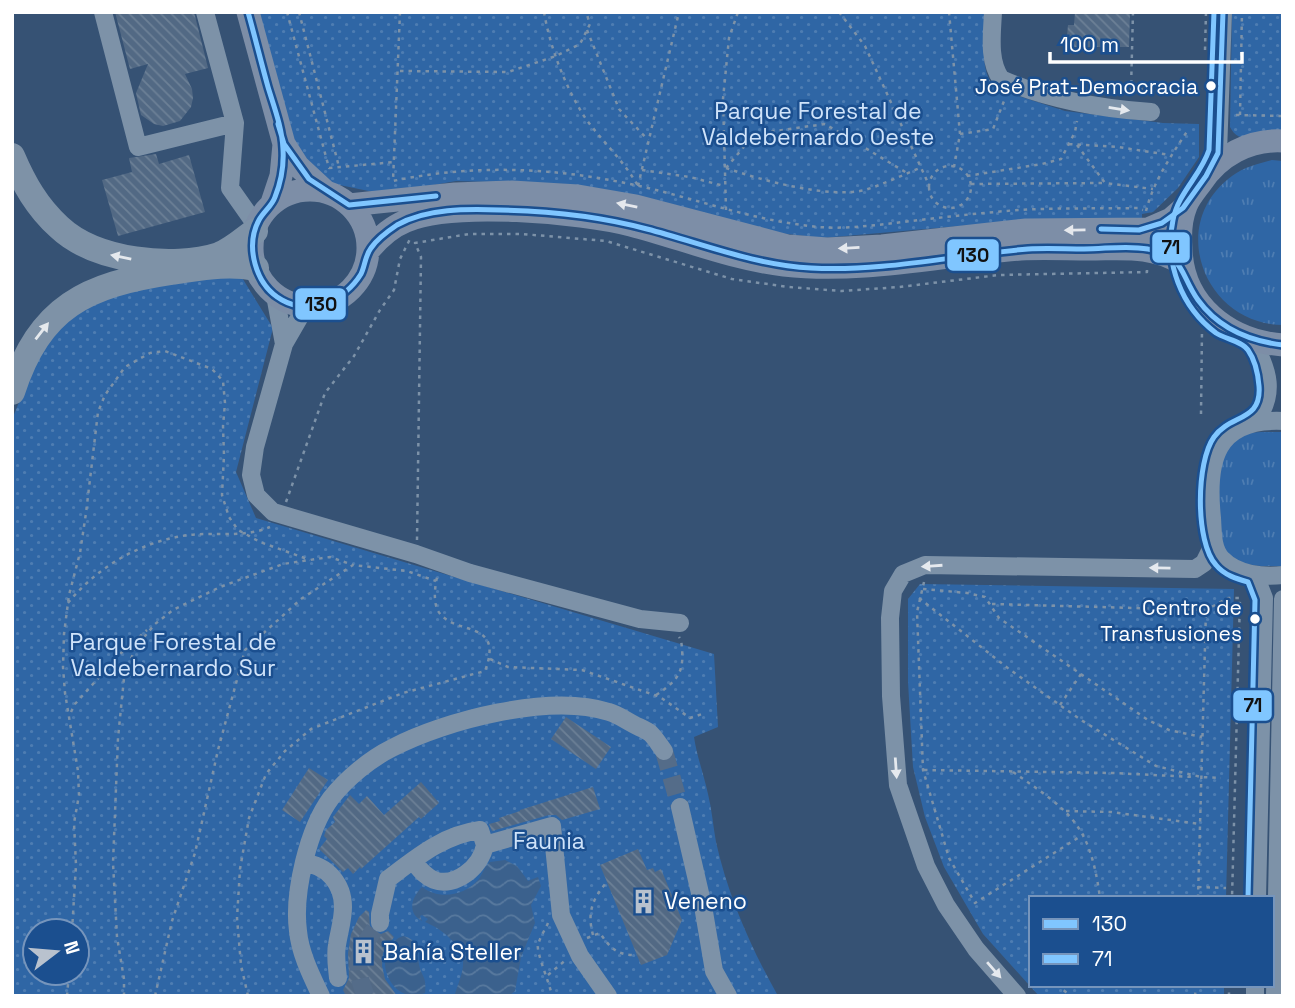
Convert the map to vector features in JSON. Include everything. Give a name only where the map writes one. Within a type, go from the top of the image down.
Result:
[{"type":"highway","points":[[12,156],[24,183],[39,206],[61,229],[82,243],[111,255],[139,261],[200,258],[220,254],[255,228]]},
{"type":"highway","points":[[12,392],[33,343],[49,321],[96,289],[131,279],[229,264],[256,268]]},
{"type":"main road","points":[[248,12],[284,144],[298,166],[325,191],[349,205],[364,225],[369,250],[363,273],[350,292],[330,303],[306,306],[290,303],[275,295],[256,268],[253,255],[255,228],[271,204],[281,176],[284,144]]},
{"type":"main road","points":[[349,205],[455,194],[512,192],[578,196],[636,206],[788,246],[827,249],[883,246],[1026,230],[1149,229],[1171,219],[1186,206],[1210,168],[1229,154],[1250,145],[1283,141]]},
{"type":"main road","points":[[271,204],[297,191],[325,191]]},
{"type":"main road","points":[[1186,206],[1180,234],[1181,263],[1190,289],[1206,312],[1227,330],[1252,341],[1283,345]]},
{"type":"main road","points":[[369,250],[391,228],[418,216],[460,211],[512,211],[573,215],[628,224],[738,256],[782,265],[827,268],[884,265],[1022,249],[1148,249],[1181,263]]},
{"type":"street","points":[[103,12],[138,147],[234,123]]},
{"type":"street","points":[[205,12],[234,123],[229,180],[233,192],[255,228]]},
{"type":"street","points":[[993,12],[993,60],[995,71],[1001,79],[1063,98],[1151,112]]},
{"type":"street","points":[[1210,168],[1218,153],[1223,12]]},
{"type":"street","points":[[233,192],[245,200],[271,204]]},
{"type":"street","points":[[275,295],[284,344]]},
{"type":"street","points":[[306,306],[284,344],[255,447],[251,475],[256,495],[273,512],[416,554],[438,573],[640,619],[674,622]]},
{"type":"street","points":[[1252,341],[1264,364],[1268,387],[1263,412],[1254,423]]},
{"type":"street","points":[[1283,421],[1254,423],[1228,435],[1217,450],[1209,496],[1214,543],[1220,557],[1232,568],[1255,575],[1283,575]]},
{"type":"street","points":[[1017,996],[976,949],[946,905],[926,866],[898,785],[891,696],[890,618],[893,591],[904,575],[925,565],[1195,569],[1204,563],[1214,543]]},
{"type":"street","points":[[1255,575],[1264,598],[1257,896]]},
{"type":"street","points":[[1275,996],[1283,599]]},
{"type":"street","points":[[321,996],[308,968],[298,932],[298,900],[304,863],[314,831],[330,800],[345,783],[390,749],[425,732],[519,708],[566,705],[609,712],[651,734],[664,751]]},
{"type":"street","points":[[680,807],[703,906],[714,971],[728,996]]},
{"type":"street","points":[[485,845],[552,826],[561,912],[584,962],[608,996]]},
{"type":"street","points":[[380,923],[388,879],[412,861],[443,840],[465,832],[480,830],[485,845],[484,852],[473,867],[465,875],[449,882],[432,880],[412,861]]},
{"type":"street","points":[[304,863],[326,870],[336,881],[341,893],[343,906],[336,948],[338,978]]},
{"type":"path","points":[[288,12],[329,168],[396,162]]},
{"type":"path","points":[[299,12],[340,167]]},
{"type":"path","points":[[393,181],[396,162],[400,12]]},
{"type":"path","points":[[544,12],[556,56],[583,114],[627,166],[638,186],[771,221],[814,227],[858,227],[1057,208],[1138,208],[1146,212],[1153,188],[1170,155],[1188,130]]},
{"type":"path","points":[[398,71],[508,72],[556,56],[580,44],[590,24],[586,12]]},
{"type":"path","points":[[638,186],[679,12]]},
{"type":"path","points":[[726,210],[724,90],[729,38],[738,12]]},
{"type":"path","points":[[839,12],[865,46],[922,167],[936,204],[956,207],[966,200],[971,184],[967,176],[954,167],[940,168],[934,173],[929,185]]},
{"type":"path","points":[[949,12],[960,134],[954,167]]},
{"type":"path","points":[[1133,12],[1131,89],[1143,89]]},
{"type":"path","points":[[1242,12],[1238,115],[1283,116]]},
{"type":"path","points":[[587,30],[619,109],[648,140]]},
{"type":"path","points":[[960,134],[993,129],[1004,101]]},
{"type":"path","points":[[967,176],[1061,159],[1077,121]]},
{"type":"path","points":[[726,168],[748,142],[768,132],[825,124],[907,173]]},
{"type":"path","points":[[1069,144],[1118,147],[1170,155]]},
{"type":"path","points":[[1077,144],[1105,183]]},
{"type":"path","points":[[726,168],[754,178],[827,191],[864,190],[922,167]]},
{"type":"path","points":[[641,170],[690,177],[724,186]]},
{"type":"path","points":[[971,184],[1105,183],[1153,188]]},
{"type":"path","points":[[956,207],[957,216]]},
{"type":"path","points":[[415,243],[421,257],[416,554]]},
{"type":"path","points":[[1201,414],[1202,326]]},
{"type":"path","points":[[73,917],[76,865],[74,823],[79,795],[63,667],[64,634],[69,595],[84,526],[99,412],[105,395],[125,367],[150,353],[165,351],[212,369],[223,381],[225,403],[222,426],[222,495],[229,517],[238,530],[260,542],[310,560]]},
{"type":"path","points":[[70,714],[75,704],[120,654],[173,610],[220,587],[283,564],[330,557],[353,565],[438,573],[435,595],[438,611],[449,619],[479,632],[489,644],[490,659],[485,671],[403,693],[311,729],[285,751],[266,774],[249,818],[240,869],[237,918],[241,965],[248,996]]},
{"type":"path","points":[[155,996],[172,921],[195,853],[218,750],[245,650],[301,599],[353,565]]},
{"type":"path","points":[[925,578],[917,612],[923,770],[949,858],[975,903],[1084,834]]},
{"type":"path","points":[[922,589],[985,597],[999,618],[1148,720],[1169,730],[1202,737]]},
{"type":"path","points":[[919,598],[1059,705],[1156,766],[1201,777]]},
{"type":"path","points":[[992,604],[1206,610],[1227,598],[1240,598],[1232,896]]},
{"type":"path","points":[[1198,896],[1206,610]]},
{"type":"path","points":[[656,695],[672,685],[684,661],[681,640],[674,622]]},
{"type":"path","points":[[124,996],[117,937],[113,863],[118,738],[124,678],[135,648],[155,624]]},
{"type":"path","points":[[490,659],[508,667],[582,670],[656,695],[690,718],[702,714]]},
{"type":"path","points":[[1059,705],[1081,674]]},
{"type":"path","points":[[923,770],[1221,778]]},
{"type":"path","points":[[1013,772],[1066,811],[1084,834],[1096,865],[1100,896]]},
{"type":"path","points":[[1066,811],[1111,813],[1200,824]]},
{"type":"path","points":[[593,935],[590,914],[592,903],[607,882]]},
{"type":"path","points":[[1198,887],[1226,888]]},
{"type":"path","points":[[552,996],[548,975],[538,954],[538,946],[551,917],[561,912]]},
{"type":"path","points":[[548,975],[569,957],[574,944],[600,933],[611,948],[619,953],[637,955]]},
{"type":"green space","name":"Parque Forestal de Valdebernardo Oeste","points":[[259,12],[986,12],[985,64],[987,74],[997,89],[1065,111],[1163,123],[1199,124],[1199,157],[1178,188],[1153,212],[1142,214],[1142,220],[1042,219],[822,238],[754,230],[654,200],[566,184],[456,181],[383,194],[325,182],[296,153]]},
{"type":"green space","points":[[1232,12],[1283,12],[1283,133],[1253,139],[1240,137],[1230,127]]},
{"type":"green space","points":[[1272,160],[1283,161],[1283,325],[1255,320],[1232,308],[1215,290],[1203,268],[1198,244],[1201,219],[1212,196],[1237,173]]},
{"type":"green space","name":"Parque Forestal de Valdebernardo Sur","points":[[241,276],[273,328],[236,472],[256,518],[714,654],[718,727],[694,737],[695,744],[727,882],[750,940],[778,996],[12,996],[13,417],[46,336],[102,294],[168,281]]},
{"type":"green space","points":[[1262,432],[1283,432],[1283,566],[1253,565],[1233,558],[1222,545],[1219,532],[1218,481],[1224,452],[1228,444],[1236,438]]},
{"type":"green space","points":[[920,584],[1234,589],[1226,896],[1029,896],[1029,985],[983,934],[944,867],[925,817],[913,767],[908,682],[908,599]]},
{"type":"green space","points":[[1031,987],[1224,987],[1224,996],[1039,996]]},
{"type":"water","points":[[505,860],[517,866],[528,881],[538,877],[541,886],[531,905],[535,923],[521,957],[515,991],[509,996],[451,996],[455,994],[462,973],[461,954],[448,937],[425,922],[428,919],[422,915],[422,921],[417,918],[413,910],[413,900],[422,887],[443,895],[466,890],[478,880],[490,862]]},
{"type":"water","points":[[403,936],[415,943],[425,993],[413,995],[402,992],[393,985],[387,975],[386,953],[392,943]]},
{"type":"building","points":[[115,12],[194,12],[208,68],[185,74],[193,98],[191,107],[180,121],[163,126],[154,124],[141,115],[136,93],[148,64],[130,69]]},
{"type":"building","points":[[1075,12],[1130,12],[1129,47],[1066,47],[1068,25],[1074,25]]},
{"type":"building","points":[[156,154],[159,164],[189,155],[205,212],[118,236],[102,180],[132,172],[129,158]]},
{"type":"building","points":[[566,717],[611,747],[596,769],[551,739]]},
{"type":"building","points":[[309,768],[328,780],[300,822],[282,810]]},
{"type":"building","points":[[421,782],[439,803],[421,819],[419,817],[361,869],[360,867],[353,874],[348,868],[343,872],[319,849],[327,839],[324,836],[326,830],[335,822],[333,817],[350,795],[359,804],[367,796],[384,815]]},
{"type":"building","points":[[593,787],[600,809],[562,820],[556,815],[549,815],[492,831],[489,824],[520,810]]},
{"type":"building","name":"Veneno","points":[[638,849],[647,870],[653,868],[655,872],[661,869],[682,920],[667,955],[641,965],[600,865]]},
{"type":"building","name":"Bahía Steller","points":[[366,910],[369,912],[370,928],[374,932],[381,934],[388,931],[394,937],[383,953],[382,966],[385,979],[397,996],[346,996],[343,990],[349,978],[348,953],[351,934],[359,917]]},
{"type":"tunnel","points":[[664,751],[680,807]]},
{"type":"tunnel","points":[[366,996],[358,966],[362,949],[380,923]]},
{"type":"transit line","name":"130","points":[[248,12],[279,125],[283,155],[279,185],[274,200],[255,230],[253,253],[259,275],[265,285],[282,300],[293,305],[315,306],[346,291],[361,274],[367,254],[379,238],[409,219],[447,211],[519,211],[611,221],[769,263],[811,268],[865,268],[1028,249],[1148,249],[1160,252],[1175,261],[1198,300],[1215,319],[1247,337],[1283,345]]},
{"type":"transit line","name":"71","points":[[1214,12],[1209,150],[1176,210],[1171,252],[1178,282],[1193,310],[1216,333],[1245,347],[1254,363],[1259,381],[1259,398],[1255,406],[1221,430],[1208,449],[1200,502],[1204,539],[1209,554],[1223,571],[1248,582],[1255,600],[1248,896]]},
{"type":"transit line","name":"130","points":[[1101,229],[1139,230],[1162,223],[1183,208],[1206,176],[1218,153],[1223,12]]},
{"type":"transit line","name":"130","points":[[278,124],[284,144],[309,179],[349,205],[436,196]]},
{"type":"place","name":"José Prat-Democracia","points":[[1211,86]]},
{"type":"place","name":"Centro de Transfusiones","points":[[1255,619]]},
{"type":"place","name":"Veneno","points":[[644,901]]},
{"type":"place","name":"Bahía Steller","points":[[363,952]]},
{"type":"park label","name":"Faunia","points":[[549,841]]}]
